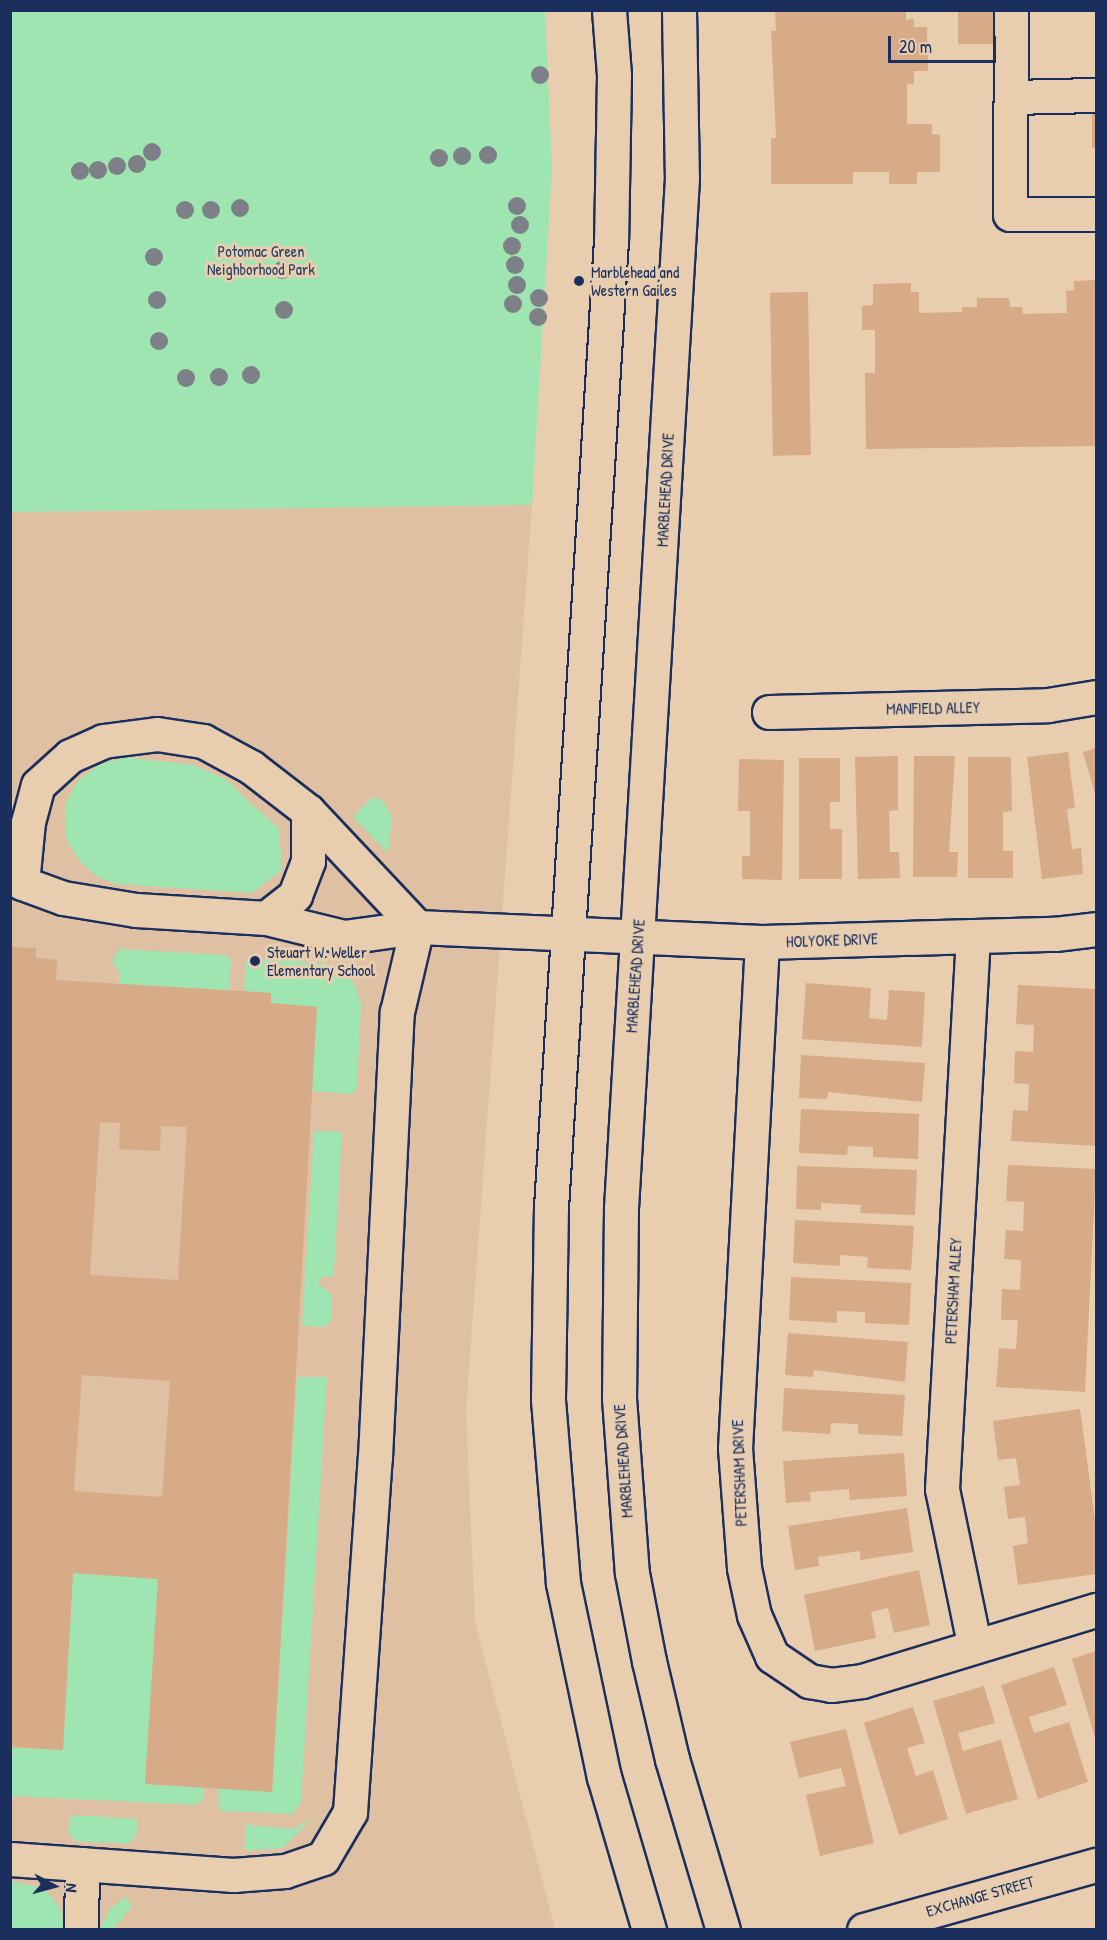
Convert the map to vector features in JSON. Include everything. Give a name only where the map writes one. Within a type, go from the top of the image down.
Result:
[{"type":"street","points":[[609,10],[614,75],[611,240],[567,936],[548,1305],[554,1501],[563,1584],[580,1676],[604,1777],[649,1929]]},
{"type":"street","name":"MARBLEHEAD DRIVE","points":[[679,10],[682,178],[618,1295],[624,1495],[632,1573],[649,1661],[672,1759],[723,1929]]},
{"type":"street","points":[[1011,10],[1010,214],[1096,214]]},
{"type":"street","points":[[1012,97],[1096,95]]},
{"type":"street","name":"MANFIELD ALLEY","points":[[770,712],[1048,705],[1096,697]]},
{"type":"street","points":[[10,1859],[232,1875],[285,1871],[323,1858],[350,1812],[375,1457],[397,1012],[417,927],[308,812],[251,767],[203,741],[157,734],[103,741],[70,756],[38,785],[16,882]]},
{"type":"street","points":[[266,918],[295,895],[308,861],[308,812]]},
{"type":"street","name":"HOLYOKE DRIVE","points":[[16,882],[63,898],[136,910],[266,918],[344,937],[417,927],[638,940],[762,942],[974,936],[1096,929]]},
{"type":"street","name":"PETERSHAM ALLEY","points":[[974,936],[942,1489],[974,1644]]},
{"type":"street","name":"PETERSHAM DRIVE","points":[[762,942],[735,1448],[744,1568],[754,1615],[772,1656],[809,1681],[831,1685],[862,1681],[974,1644],[1096,1610]]},
{"type":"street","points":[[81,1929],[82,1864]]},
{"type":"street","name":"EXCHANGE STREET","points":[[864,1929],[1096,1865]]},
{"type":"shaded area","name":"Steuart W. Weller Elementary School","points":[[532,505],[466,1411],[475,1622],[555,1929],[11,1929],[10,512]]},
{"type":"green space","name":"Potomac Green Neighborhood Park","points":[[10,11],[545,11],[552,169],[532,505],[11,512]]},
{"type":"green space","points":[[124,757],[194,765],[225,779],[279,829],[282,870],[252,893],[115,884],[96,876],[79,861],[66,838],[65,804],[77,782],[99,765]]},
{"type":"green space","points":[[372,797],[382,800],[392,816],[388,853],[353,817]]},
{"type":"green space","points":[[119,949],[226,955],[231,960],[229,990],[119,984],[119,971],[112,962]]},
{"type":"green space","points":[[252,957],[330,964],[354,983],[361,1004],[357,1088],[352,1094],[310,1091],[317,1007],[271,1003],[271,993],[244,991],[246,960]]},
{"type":"green space","points":[[314,1131],[342,1132],[334,1271],[333,1277],[324,1276],[318,1283],[331,1294],[331,1320],[326,1327],[302,1326]]},
{"type":"green space","points":[[297,1377],[327,1377],[301,1803],[292,1814],[219,1811],[218,1788],[272,1791]]},
{"type":"green space","points":[[73,1573],[158,1579],[145,1784],[204,1788],[203,1800],[195,1805],[11,1796],[10,1747],[63,1750]]},
{"type":"green space","points":[[71,1815],[138,1819],[136,1836],[128,1844],[75,1841],[68,1832]]},
{"type":"green space","points":[[313,1818],[282,1848],[245,1851],[245,1825],[293,1829]]},
{"type":"green space","points":[[10,1881],[44,1888],[60,1908],[65,1929],[11,1929]]},
{"type":"green space","points":[[126,1896],[132,1906],[113,1929],[100,1929],[109,1910]]},
{"type":"building","points":[[775,10],[906,10],[906,20],[914,19],[914,27],[927,27],[928,71],[914,71],[914,84],[907,84],[907,124],[932,124],[932,134],[940,135],[940,172],[917,172],[917,184],[889,184],[889,172],[853,172],[853,184],[771,184],[771,138],[776,138],[771,31],[776,31]]},
{"type":"building","points":[[958,10],[996,10],[996,44],[958,44]]},
{"type":"building","points":[[1092,110],[1096,110],[1096,148],[1092,148]]},
{"type":"building","points":[[1096,280],[1096,446],[866,449],[865,373],[875,373],[875,330],[862,330],[862,306],[873,305],[873,284],[911,283],[911,292],[919,292],[919,313],[962,312],[962,307],[977,307],[977,298],[1009,298],[1010,307],[1022,307],[1023,314],[1067,313],[1066,291],[1074,290],[1074,281]]},
{"type":"building","points":[[808,292],[811,455],[773,456],[770,293]]},
{"type":"building","points":[[1096,748],[1096,797],[1083,752]]},
{"type":"building","points":[[1068,752],[1075,808],[1067,809],[1072,849],[1081,848],[1083,874],[1042,879],[1027,757]]},
{"type":"building","points":[[898,756],[898,810],[889,811],[890,852],[899,852],[900,878],[858,879],[855,757]]},
{"type":"building","points":[[914,756],[955,756],[949,852],[958,852],[957,877],[913,877]]},
{"type":"building","points":[[968,757],[1011,757],[1012,811],[1003,812],[1003,851],[1013,851],[1013,878],[968,878]]},
{"type":"building","points":[[799,758],[840,758],[840,802],[830,802],[830,829],[842,829],[842,879],[799,879]]},
{"type":"building","points":[[739,759],[784,760],[782,880],[742,879],[742,856],[750,856],[750,811],[738,811]]},
{"type":"building","name":"Steuart W. Weller Elementary School","points":[[10,947],[36,948],[36,958],[57,960],[56,980],[271,993],[271,1003],[317,1007],[272,1792],[145,1784],[158,1579],[73,1573],[63,1750],[10,1747]],"holes":[[[100,1122],[120,1123],[119,1149],[160,1151],[161,1126],[187,1127],[178,1280],[90,1275]],[[82,1375],[170,1381],[162,1497],[74,1491]]]},
{"type":"building","points":[[806,983],[871,988],[869,1018],[887,1020],[889,990],[925,992],[922,1047],[802,1039]]},
{"type":"building","points":[[1018,985],[1096,989],[1096,1146],[1011,1141],[1013,1110],[1028,1111],[1029,1084],[1014,1083],[1015,1051],[1033,1052],[1034,1025],[1016,1024]]},
{"type":"building","points":[[801,1055],[925,1063],[922,1102],[828,1092],[827,1099],[799,1098]]},
{"type":"building","points":[[801,1109],[919,1114],[918,1159],[873,1157],[873,1147],[848,1146],[847,1155],[799,1153]]},
{"type":"building","points":[[1008,1165],[1096,1169],[1085,1392],[996,1387],[999,1348],[1016,1349],[1018,1320],[1001,1320],[1002,1289],[1020,1290],[1021,1260],[1004,1259],[1006,1230],[1023,1231],[1024,1202],[1006,1201]]},
{"type":"building","points":[[797,1166],[917,1170],[915,1215],[860,1213],[861,1205],[821,1203],[821,1210],[796,1209]]},
{"type":"building","points":[[795,1220],[914,1226],[911,1270],[867,1268],[868,1257],[840,1255],[840,1266],[793,1263]]},
{"type":"building","points":[[791,1277],[911,1283],[909,1325],[865,1323],[865,1312],[837,1311],[837,1323],[789,1320]]},
{"type":"building","points":[[788,1333],[908,1342],[905,1382],[814,1370],[813,1377],[785,1375]]},
{"type":"building","points":[[784,1388],[905,1395],[902,1436],[858,1434],[858,1424],[831,1423],[830,1434],[782,1431]]},
{"type":"building","points":[[1080,1409],[1096,1527],[1096,1574],[1018,1585],[1013,1546],[1028,1543],[1025,1517],[1008,1519],[1004,1487],[1020,1485],[1016,1458],[998,1460],[993,1421]]},
{"type":"building","points":[[904,1453],[907,1496],[850,1500],[849,1489],[810,1492],[811,1501],[786,1503],[783,1461]]},
{"type":"building","points":[[907,1508],[913,1552],[860,1560],[860,1551],[818,1557],[819,1566],[795,1570],[788,1526]]},
{"type":"building","points":[[919,1570],[930,1625],[894,1633],[888,1608],[871,1612],[876,1638],[815,1651],[804,1595]]},
{"type":"building","points":[[1096,1651],[1095,1690],[1096,1741],[1072,1659]]},
{"type":"building","points":[[1054,1667],[1067,1705],[1029,1717],[1034,1733],[1069,1722],[1088,1782],[1038,1799],[1001,1685]]},
{"type":"building","points":[[984,1686],[995,1723],[958,1733],[963,1751],[1001,1740],[1018,1799],[966,1814],[933,1701]]},
{"type":"building","points":[[913,1707],[925,1743],[907,1748],[916,1776],[933,1770],[948,1819],[899,1835],[864,1723]]},
{"type":"building","points":[[846,1729],[874,1843],[820,1856],[806,1795],[846,1786],[841,1768],[799,1778],[790,1742]]},
{"type":"place","name":"Marblehead and Western Gailes","points":[[579,281]]},
{"type":"place","name":"Steuart W. Weller Elementary School","points":[[255,961]]}]
